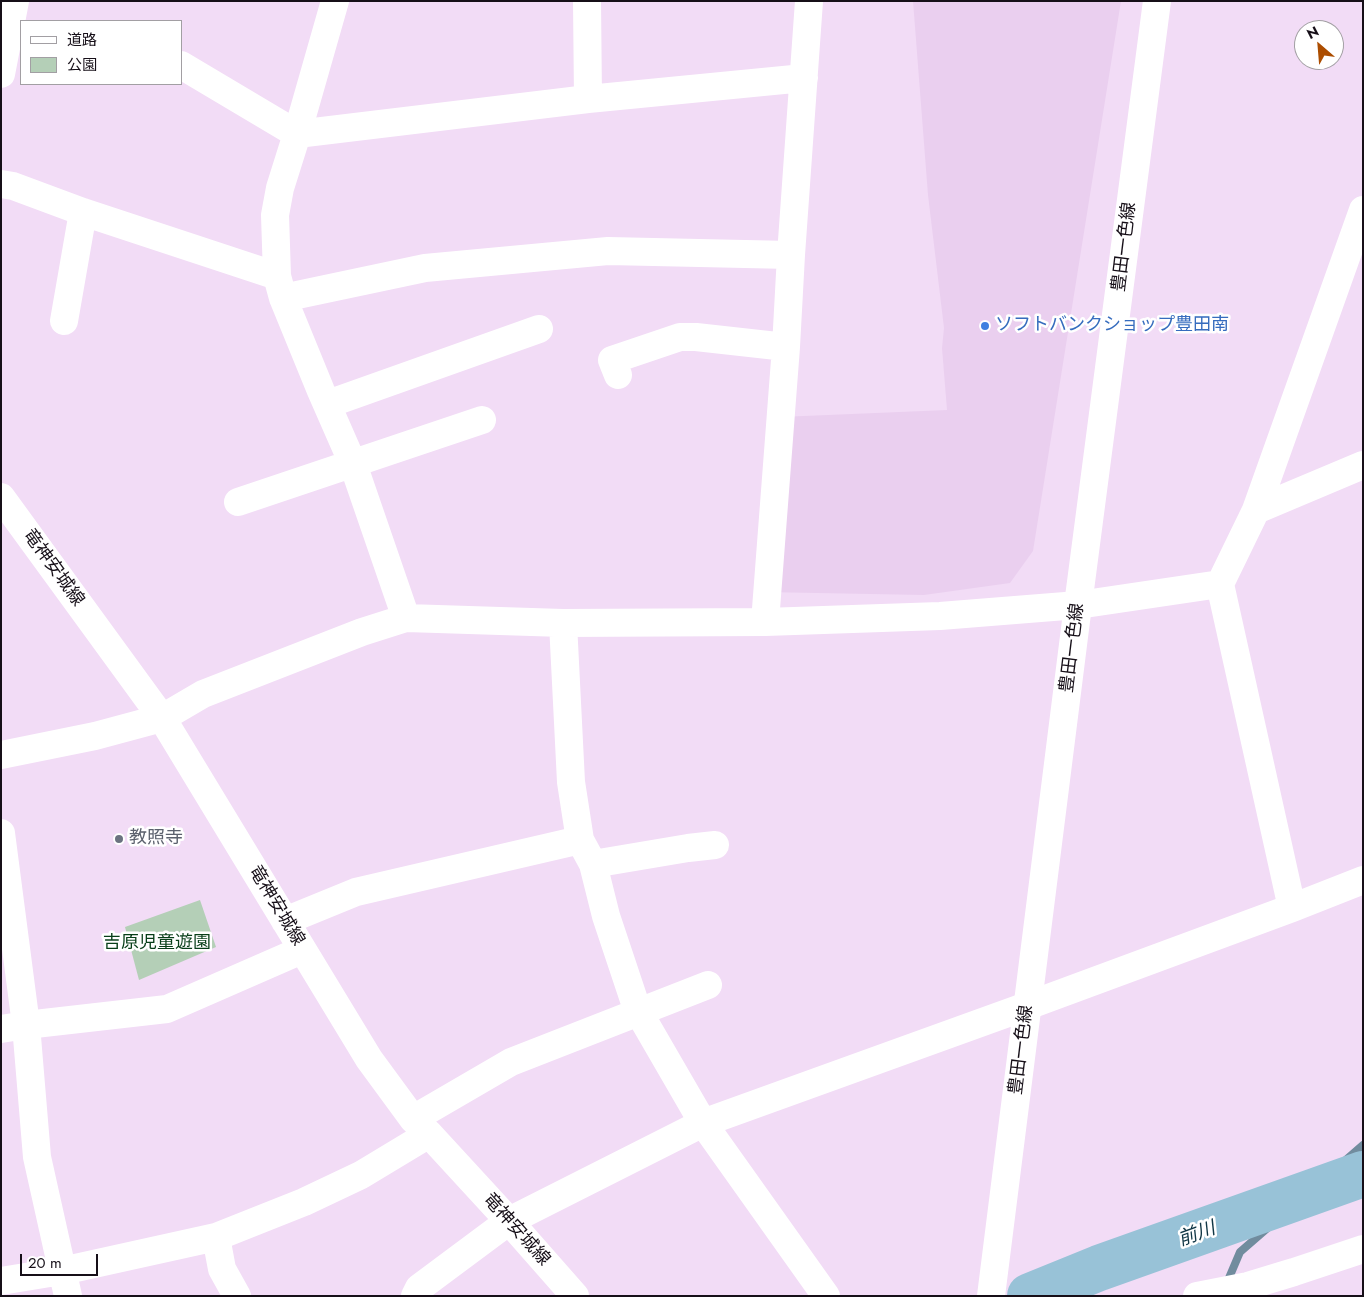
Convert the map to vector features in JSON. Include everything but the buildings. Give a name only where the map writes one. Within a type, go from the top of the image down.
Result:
[{"type":"street","points":[[1,74],[15,1]]},
{"type":"street","points":[[335,1],[280,188],[275,215],[280,287],[353,464],[406,618]]},
{"type":"street","points":[[587,1],[588,99]]},
{"type":"street","points":[[765,622],[786,347],[809,1]]},
{"type":"street","name":"豊田一色線","points":[[991,1296],[1156,1]]},
{"type":"street","points":[[182,66],[297,134],[588,99],[804,78]]},
{"type":"street","points":[[1,184],[13,186],[280,287],[424,268],[608,251],[791,255]]},
{"type":"street","points":[[1292,908],[1220,584],[1256,510],[1363,210]]},
{"type":"street","points":[[64,320],[83,212]]},
{"type":"street","points":[[328,404],[539,330]]},
{"type":"street","points":[[618,375],[612,360],[680,337],[696,337],[786,347]]},
{"type":"street","points":[[238,502],[482,420]]},
{"type":"street","points":[[1256,510],[1363,466]]},
{"type":"street","name":"竜神安城線","points":[[1,497],[162,718],[369,1060],[421,1126],[510,1221],[575,1296]]},
{"type":"street","points":[[1,755],[95,736],[162,718],[203,694],[362,632],[406,618],[563,623],[765,622],[940,616],[1078,605],[1220,584]]},
{"type":"street","points":[[563,623],[571,782],[580,840],[593,864],[606,916],[636,1009],[703,1123],[826,1296]]},
{"type":"street","points":[[1,833],[14,1027],[37,1157],[65,1283]]},
{"type":"street","points":[[285,921],[356,892],[580,840]]},
{"type":"street","points":[[593,864],[715,845]]},
{"type":"street","points":[[415,1296],[419,1288],[510,1221],[703,1123],[1027,1006],[1363,880]]},
{"type":"street","points":[[14,1027],[167,1009],[302,950]]},
{"type":"street","points":[[1,1281],[65,1283],[216,1238],[304,1202],[362,1176],[421,1126],[511,1062],[708,985]]},
{"type":"street","points":[[216,1238],[222,1269],[237,1296]]},
{"type":"street","points":[[1197,1296],[1248,1286],[1363,1249]]},
{"type":"shaded area","points":[[913,1],[1121,1],[1033,551],[1010,583],[924,595],[763,592],[780,417],[947,410],[942,348],[944,328],[928,195]]},
{"type":"green space","name":"吉原児童遊園","points":[[200,900],[216,947],[139,980],[125,927]]},
{"type":"waterway","points":[[1226,1285],[1240,1252],[1363,1145]]},
{"type":"waterway","name":"前川","points":[[1030,1296],[1099,1268],[1363,1174]]},
{"type":"place","name":"ソフトバンクショップ豊田南","points":[[985,326]]},
{"type":"place","name":"教照寺","points":[[119,839]]}]
